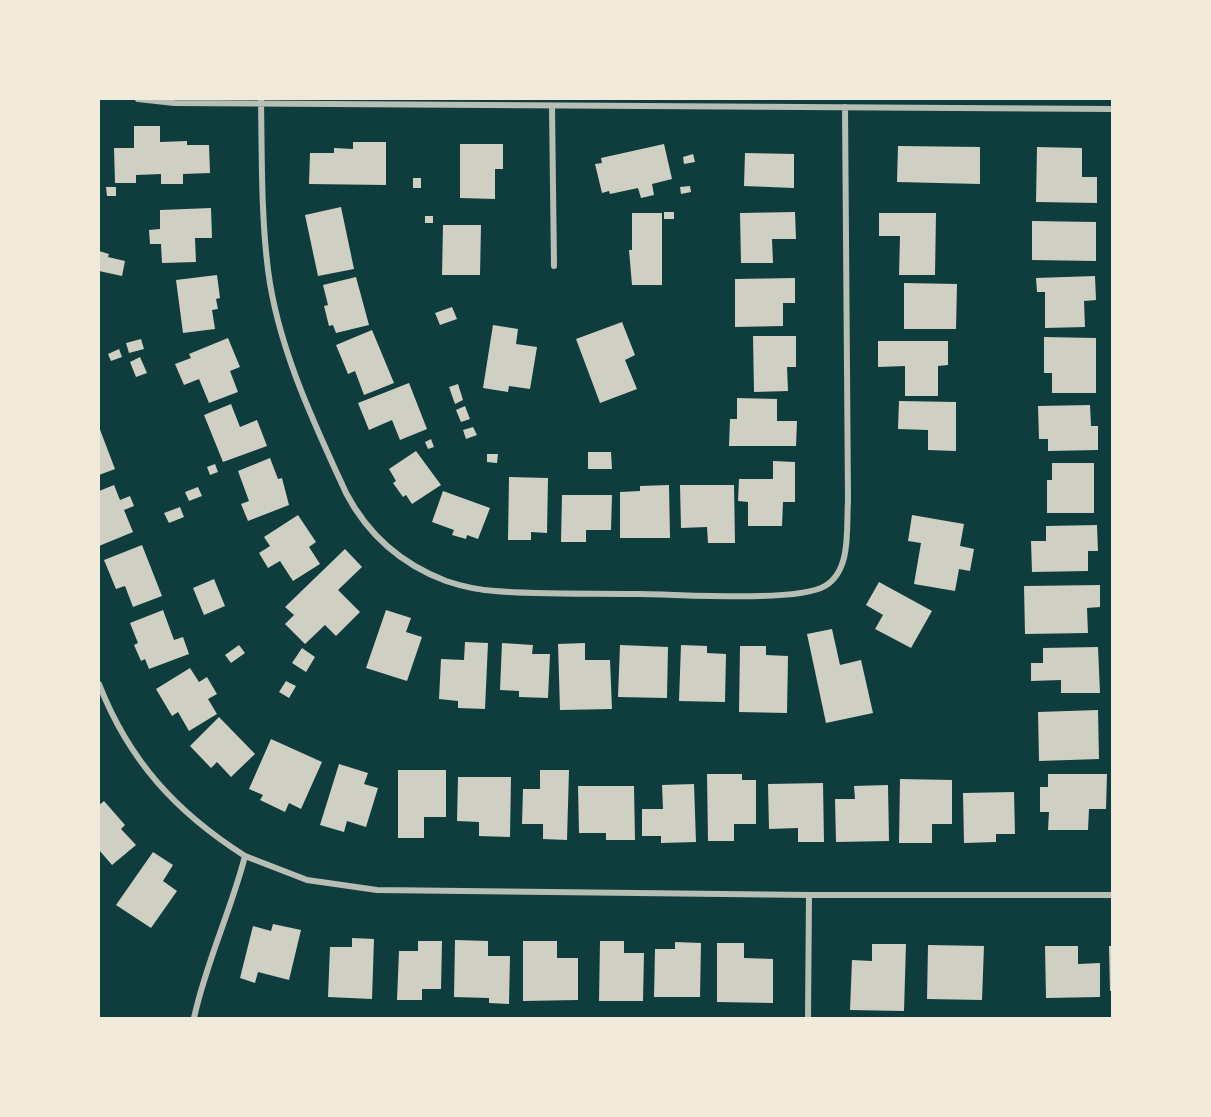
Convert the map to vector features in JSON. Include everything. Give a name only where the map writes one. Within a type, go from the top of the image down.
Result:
[{"type":"street","points":[[138,99],[174,103],[261,101],[552,106],[1112,109]]},
{"type":"street","points":[[261,101],[265,238],[268,272],[279,322],[291,362],[346,494],[355,510],[382,543],[408,563],[426,573],[448,582],[493,591],[744,595],[809,592],[825,586],[836,576],[843,562],[848,501],[845,107]]},
{"type":"street","points":[[552,106],[554,266]]},
{"type":"street","points":[[99,684],[122,733],[147,772],[196,822],[245,856],[308,880],[376,890],[809,895],[1112,895]]},
{"type":"street","points":[[194,1018],[209,962],[235,894],[245,856]]},
{"type":"street","points":[[808,1018],[809,895]]},
{"type":"building","points":[[134,126],[160,126],[160,142],[187,141],[187,145],[209,145],[210,173],[183,174],[183,184],[161,184],[161,174],[136,175],[136,183],[115,183],[114,148],[134,148]]},
{"type":"building","points":[[353,142],[386,142],[386,185],[309,184],[310,153],[334,153],[334,148],[353,149]]},
{"type":"building","points":[[460,144],[503,144],[503,169],[495,169],[495,199],[460,198]]},
{"type":"building","points":[[664,144],[672,179],[652,184],[654,195],[641,198],[638,188],[610,194],[609,191],[602,193],[595,164],[602,163],[601,158]]},
{"type":"building","points":[[898,146],[980,147],[980,184],[897,182]]},
{"type":"building","points":[[1037,147],[1082,148],[1082,177],[1097,177],[1097,203],[1036,202]]},
{"type":"building","points":[[745,153],[794,154],[794,188],[744,186]]},
{"type":"building","points":[[693,154],[695,162],[684,164],[683,157]]},
{"type":"building","points":[[413,178],[421,178],[421,188],[413,188]]},
{"type":"building","points":[[690,186],[691,192],[681,194],[680,187]]},
{"type":"building","points":[[106,187],[116,187],[116,196],[107,196]]},
{"type":"building","points":[[341,207],[354,269],[318,276],[305,215]]},
{"type":"building","points":[[211,208],[212,238],[195,238],[196,262],[162,263],[161,244],[150,244],[149,230],[160,229],[160,210]]},
{"type":"building","points":[[664,212],[674,212],[674,219],[664,219]]},
{"type":"building","points":[[795,212],[796,239],[772,239],[773,263],[741,263],[740,213]]},
{"type":"building","points":[[632,213],[662,213],[662,285],[632,285],[629,250],[632,250]]},
{"type":"building","points":[[879,213],[936,213],[935,275],[899,275],[900,236],[879,236]]},
{"type":"building","points":[[425,216],[433,216],[433,223],[425,223]]},
{"type":"building","points":[[1032,221],[1096,222],[1096,261],[1032,260]]},
{"type":"building","points":[[443,225],[481,225],[480,275],[442,275]]},
{"type":"building","points":[[99,251],[109,254],[108,257],[125,261],[122,276],[99,271]]},
{"type":"building","points":[[217,275],[220,298],[216,299],[218,309],[212,310],[215,329],[183,333],[176,280]]},
{"type":"building","points":[[1095,276],[1096,300],[1084,301],[1085,327],[1045,328],[1045,292],[1037,292],[1036,278]]},
{"type":"building","points":[[356,277],[369,325],[336,333],[333,325],[329,326],[324,306],[328,305],[323,285]]},
{"type":"building","points":[[795,278],[795,303],[783,303],[783,326],[735,327],[735,279]]},
{"type":"building","points":[[904,283],[957,284],[956,329],[904,329]]},
{"type":"building","points":[[452,307],[457,319],[440,325],[435,313]]},
{"type":"building","points":[[622,322],[635,355],[625,360],[637,389],[600,403],[576,339]]},
{"type":"building","points":[[493,325],[518,329],[516,344],[537,347],[530,389],[509,386],[508,392],[483,388]]},
{"type":"building","points":[[372,330],[394,383],[364,395],[355,371],[348,374],[336,345]]},
{"type":"building","points":[[753,336],[796,336],[796,367],[787,367],[788,391],[754,392]]},
{"type":"building","points":[[1044,337],[1096,338],[1096,393],[1052,393],[1052,373],[1044,373]]},
{"type":"building","points":[[228,338],[240,367],[230,371],[238,392],[209,403],[199,379],[184,385],[175,364],[191,358],[189,354]]},
{"type":"building","points":[[141,339],[144,349],[129,353],[126,343]]},
{"type":"building","points":[[878,341],[948,341],[948,365],[938,366],[938,396],[905,396],[905,366],[878,367]]},
{"type":"building","points":[[119,349],[122,357],[111,361],[108,354]]},
{"type":"building","points":[[140,357],[147,373],[136,377],[130,362]]},
{"type":"building","points":[[409,383],[427,429],[400,440],[392,420],[369,430],[358,403]]},
{"type":"building","points":[[458,384],[463,400],[455,404],[449,387]]},
{"type":"building","points":[[737,398],[777,399],[777,421],[797,421],[796,446],[729,446],[730,419],[737,419]]},
{"type":"building","points":[[899,401],[956,402],[956,451],[928,450],[928,430],[898,429]]},
{"type":"building","points":[[231,404],[240,427],[257,420],[267,446],[223,462],[204,415]]},
{"type":"building","points":[[1090,405],[1091,426],[1098,426],[1098,450],[1048,451],[1048,439],[1039,439],[1038,406]]},
{"type":"building","points":[[465,406],[470,419],[461,422],[456,410]]},
{"type":"building","points":[[99,427],[115,469],[99,475]]},
{"type":"building","points":[[473,427],[477,435],[466,439],[463,430]]},
{"type":"building","points":[[431,439],[434,447],[428,449],[425,442]]},
{"type":"building","points":[[416,451],[441,485],[412,504],[406,495],[403,497],[393,483],[396,481],[389,469]]},
{"type":"building","points":[[588,452],[611,452],[612,469],[588,469]]},
{"type":"building","points":[[487,454],[498,454],[497,463],[487,462]]},
{"type":"building","points":[[270,458],[278,479],[282,478],[289,505],[248,521],[241,504],[249,501],[238,471]]},
{"type":"building","points":[[773,461],[795,462],[795,502],[783,502],[782,526],[748,526],[748,502],[738,501],[739,479],[773,479]]},
{"type":"building","points":[[1052,463],[1094,463],[1094,513],[1047,513],[1047,480],[1052,480]]},
{"type":"building","points":[[215,464],[218,472],[210,475],[207,467]]},
{"type":"building","points":[[509,477],[548,478],[547,533],[531,532],[531,540],[508,540]]},
{"type":"building","points":[[114,485],[120,500],[130,496],[134,506],[124,510],[133,532],[99,546],[99,491]]},
{"type":"building","points":[[669,485],[670,538],[620,538],[620,492],[640,491],[640,486]]},
{"type":"building","points":[[680,485],[734,485],[735,543],[708,543],[707,527],[681,528]]},
{"type":"building","points":[[198,487],[202,496],[189,501],[185,492]]},
{"type":"building","points":[[443,491],[490,508],[478,539],[467,535],[466,539],[452,535],[454,530],[432,522]]},
{"type":"building","points":[[562,495],[612,495],[611,530],[586,530],[586,542],[561,542]]},
{"type":"building","points":[[180,507],[184,517],[169,523],[164,513]]},
{"type":"building","points":[[298,515],[316,542],[309,547],[320,564],[293,581],[280,561],[268,568],[259,553],[270,546],[264,537]]},
{"type":"building","points":[[912,515],[964,524],[960,546],[974,549],[970,571],[959,569],[955,591],[914,584],[921,543],[908,541]]},
{"type":"building","points":[[1097,525],[1098,551],[1088,551],[1088,571],[1032,572],[1031,541],[1046,541],[1046,526]]},
{"type":"building","points":[[142,545],[162,596],[133,607],[125,586],[116,589],[104,560]]},
{"type":"building","points":[[345,549],[362,567],[338,590],[360,612],[336,636],[325,625],[305,644],[285,624],[294,615],[285,607]]},
{"type":"building","points":[[214,579],[225,606],[204,615],[193,588]]},
{"type":"building","points":[[879,582],[932,611],[911,648],[875,629],[883,615],[866,605]]},
{"type":"building","points":[[1100,585],[1100,607],[1087,608],[1088,633],[1025,634],[1024,586]]},
{"type":"building","points":[[163,610],[174,640],[183,637],[189,654],[149,669],[145,659],[141,661],[134,645],[138,643],[130,623]]},
{"type":"building","points":[[386,610],[411,618],[406,632],[422,637],[407,681],[366,668]]},
{"type":"building","points":[[832,629],[840,665],[861,660],[873,713],[826,723],[807,634]]},
{"type":"building","points":[[465,642],[488,643],[485,709],[458,708],[458,701],[439,699],[441,659],[464,660]]},
{"type":"building","points":[[502,643],[533,645],[532,654],[550,654],[548,698],[519,697],[519,691],[500,690]]},
{"type":"building","points":[[585,643],[585,660],[610,660],[612,709],[560,710],[558,644]]},
{"type":"building","points":[[239,645],[245,653],[231,663],[225,655]]},
{"type":"building","points":[[620,645],[668,647],[667,698],[618,697]]},
{"type":"building","points":[[681,645],[707,646],[707,653],[726,654],[725,702],[679,701]]},
{"type":"building","points":[[740,646],[766,646],[766,655],[788,656],[787,713],[739,712]]},
{"type":"building","points":[[1098,647],[1100,693],[1061,693],[1061,680],[1031,681],[1031,663],[1043,663],[1043,648]]},
{"type":"building","points":[[302,648],[315,657],[306,672],[292,663]]},
{"type":"building","points":[[190,668],[199,682],[207,677],[217,694],[208,699],[217,714],[189,731],[178,712],[172,716],[156,689]]},
{"type":"building","points":[[286,681],[296,686],[289,698],[279,692]]},
{"type":"building","points":[[1098,710],[1099,759],[1039,761],[1038,712]]},
{"type":"building","points":[[219,717],[255,754],[231,777],[217,762],[211,768],[190,746]]},
{"type":"building","points":[[271,739],[322,762],[301,809],[289,803],[285,812],[260,800],[263,795],[249,789]]},
{"type":"building","points":[[339,764],[368,773],[364,784],[378,788],[366,827],[347,821],[344,832],[320,825]]},
{"type":"building","points":[[398,770],[446,770],[446,817],[424,817],[424,838],[398,838]]},
{"type":"building","points":[[540,770],[569,770],[567,840],[543,839],[543,824],[522,824],[523,789],[540,789]]},
{"type":"building","points":[[707,774],[742,774],[742,780],[756,780],[756,824],[734,824],[734,841],[708,841]]},
{"type":"building","points":[[1048,774],[1107,774],[1106,809],[1089,809],[1088,830],[1048,830],[1049,812],[1040,812],[1040,787],[1048,787]]},
{"type":"building","points":[[458,777],[511,777],[510,837],[479,836],[479,822],[457,821]]},
{"type":"building","points":[[900,779],[952,780],[952,824],[932,824],[932,843],[899,843]]},
{"type":"building","points":[[823,783],[824,842],[798,842],[798,828],[769,829],[768,784]]},
{"type":"building","points":[[694,784],[696,842],[661,843],[661,836],[642,836],[642,809],[663,809],[662,785]]},
{"type":"building","points":[[888,785],[889,841],[836,842],[835,799],[855,799],[854,786]]},
{"type":"building","points":[[578,786],[634,786],[635,840],[606,840],[606,833],[579,833]]},
{"type":"building","points":[[1014,792],[1015,834],[996,834],[996,842],[964,843],[963,793]]},
{"type":"building","points":[[104,801],[125,825],[121,829],[136,845],[112,865],[99,850],[99,805]]},
{"type":"building","points":[[153,852],[173,865],[163,881],[177,891],[151,928],[116,905]]},
{"type":"building","points":[[273,924],[301,930],[289,980],[258,972],[255,983],[240,978],[253,926],[271,931]]},
{"type":"building","points":[[352,938],[374,939],[372,999],[328,997],[330,947],[352,947]]},
{"type":"building","points":[[455,940],[488,941],[488,956],[510,956],[509,1004],[489,1003],[489,998],[454,997]]},
{"type":"building","points":[[418,941],[442,941],[441,989],[422,989],[422,1000],[397,1000],[399,951],[418,951]]},
{"type":"building","points":[[523,941],[557,941],[557,958],[578,958],[578,1000],[523,1001]]},
{"type":"building","points":[[600,941],[624,941],[624,953],[644,953],[643,1001],[599,1001]]},
{"type":"building","points":[[675,942],[701,943],[700,997],[654,997],[655,949],[675,949]]},
{"type":"building","points":[[717,943],[744,943],[744,958],[773,959],[773,1003],[717,1002]]},
{"type":"building","points":[[872,944],[906,944],[904,1011],[850,1010],[852,960],[872,961]]},
{"type":"building","points":[[928,945],[984,946],[982,1000],[927,999]]},
{"type":"building","points":[[1045,946],[1078,946],[1078,964],[1100,963],[1100,997],[1046,998]]},
{"type":"building","points":[[1109,946],[1112,946],[1112,991],[1110,991]]}]
